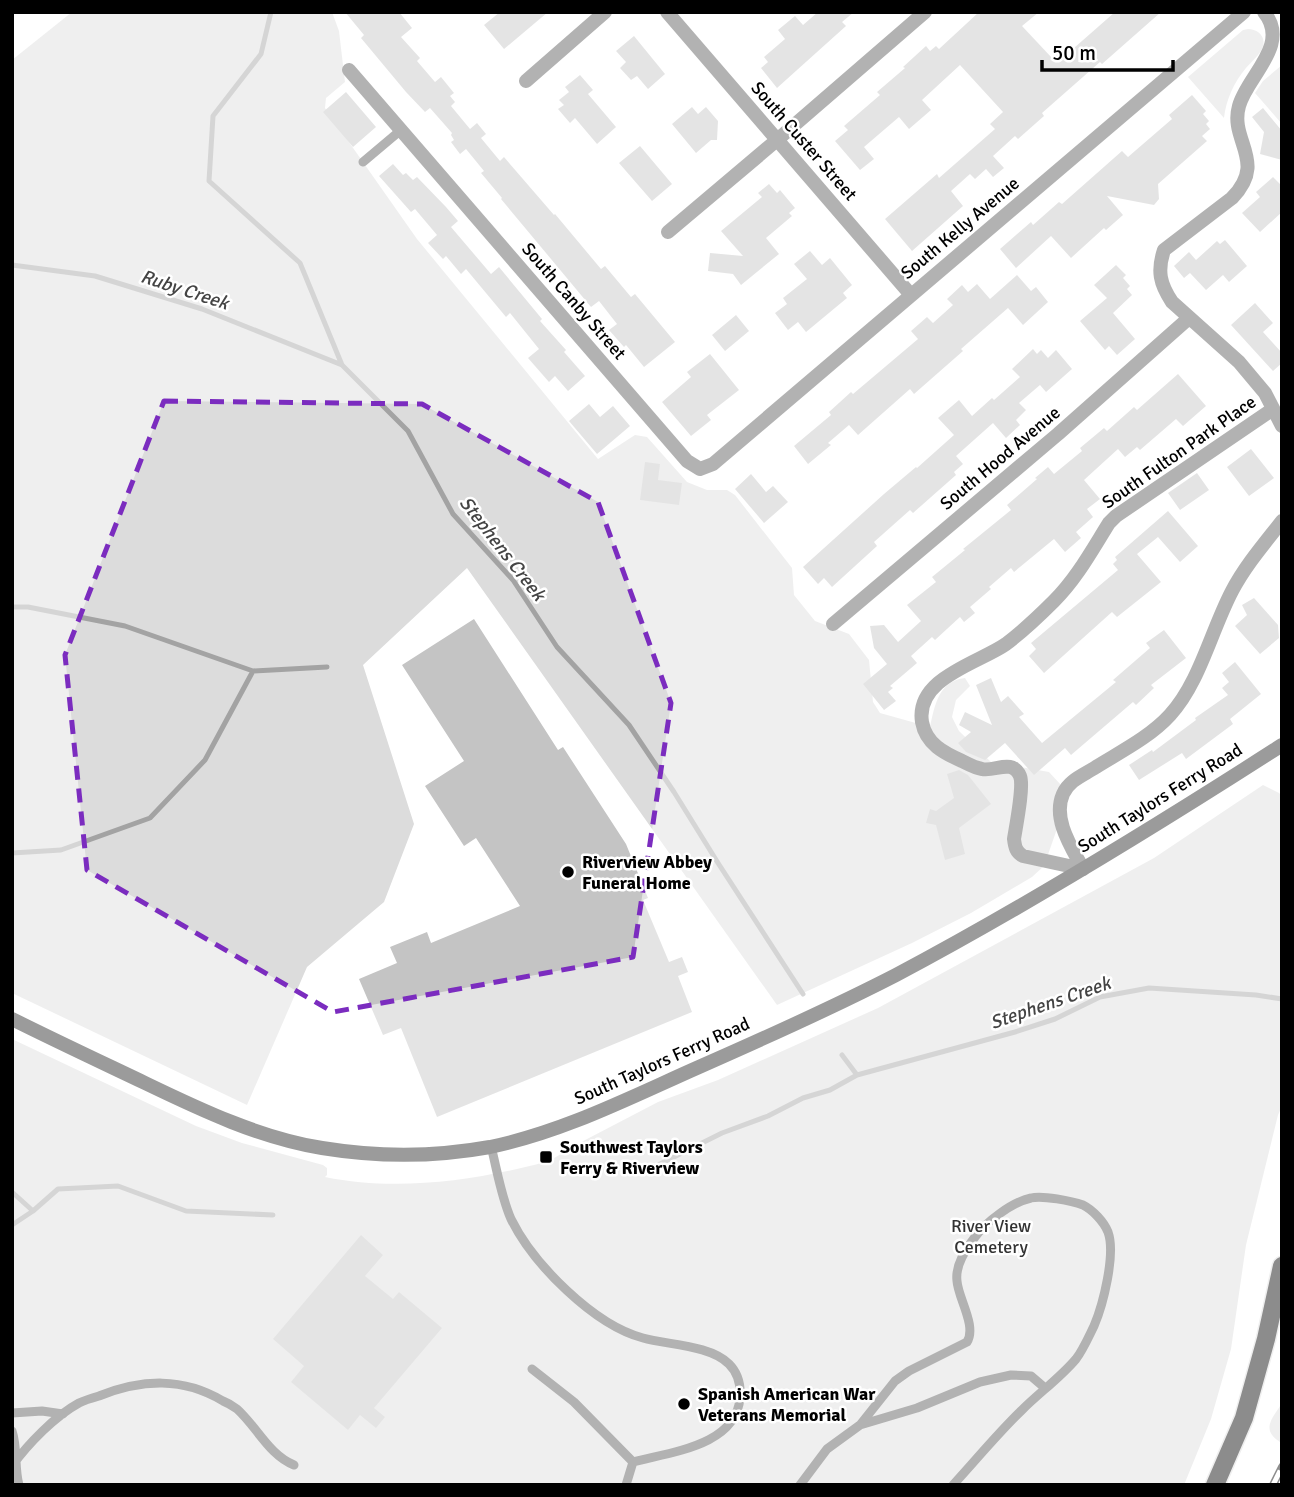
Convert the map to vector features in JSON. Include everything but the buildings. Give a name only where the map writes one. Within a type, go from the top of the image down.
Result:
[{"type":"main road","name":"South Taylors Ferry Road","points":[[12,1019],[176,1098],[242,1127],[294,1143],[360,1153],[399,1154],[426,1154],[491,1146],[588,1116],[758,1041],[892,977],[1083,869],[1282,746]]},
{"type":"main road","points":[[1215,1485],[1244,1418],[1282,1266]]},
{"type":"street","points":[[526,80],[605,12]]},
{"type":"street","name":"South Custer Street","points":[[667,12],[911,295]]},
{"type":"street","points":[[668,232],[925,12]]},
{"type":"street","name":"South Kelly Avenue","points":[[700,469],[713,464],[1244,12]]},
{"type":"street","points":[[1264,12],[1271,26],[1271,48],[1239,103],[1237,115],[1248,174],[1239,191],[1164,250],[1159,263],[1164,289],[1172,302],[1239,362],[1265,393],[1282,426]]},
{"type":"street","name":"South Canby Street","points":[[349,70],[687,461],[700,469]]},
{"type":"street","name":"South Hood Avenue","points":[[833,624],[1058,434],[1189,318]]},
{"type":"street","name":"South Fulton Park Place","points":[[1083,869],[1023,856],[1017,851],[1014,839],[1022,782],[1018,772],[1005,766],[984,770],[937,748],[924,730],[924,703],[941,681],[954,671],[1005,644],[1054,601],[1071,582],[1116,516],[1273,409]]},
{"type":"street","points":[[1083,869],[1062,822],[1061,799],[1065,790],[1075,779],[1149,733],[1171,715],[1189,688],[1232,591],[1245,569],[1282,522]]},
{"type":"lane","points":[[363,162],[401,130]]},
{"type":"lane","points":[[491,1146],[510,1217],[525,1244],[563,1287],[587,1308],[614,1326],[636,1336],[685,1345],[720,1356],[734,1370],[740,1382],[739,1406],[734,1418],[716,1437],[705,1443],[633,1462]]},
{"type":"lane","points":[[800,1485],[827,1449],[860,1425],[895,1381],[909,1371],[967,1342],[970,1326],[957,1273],[963,1254],[977,1234],[1001,1213],[1032,1197],[1083,1205],[1093,1212],[1104,1226],[1112,1253],[1095,1324],[1077,1358],[1021,1411],[953,1485]]},
{"type":"lane","points":[[532,1368],[574,1402],[633,1462]]},
{"type":"lane","points":[[860,1425],[917,1408],[980,1382],[1011,1375],[1031,1376],[1045,1388]]},
{"type":"lane","points":[[14,1463],[27,1446],[79,1403],[119,1388],[165,1383],[207,1391],[236,1408],[281,1460],[294,1465]]},
{"type":"lane","points":[[12,1413],[42,1411],[63,1414]]},
{"type":"lane","points":[[12,1431],[17,1447],[14,1463],[19,1485]]},
{"type":"lane","points":[[626,1485],[633,1462]]},
{"type":"highlighted area","points":[[164,401],[422,404],[598,502],[671,703],[633,957],[333,1012],[87,870],[65,655]]},
{"type":"green space","points":[[72,12],[332,12],[339,31],[345,82],[326,98],[325,108],[417,239],[598,459],[635,435],[647,437],[687,482],[707,490],[727,490],[735,495],[792,568],[794,595],[815,621],[849,634],[869,660],[873,702],[880,713],[930,727],[936,702],[944,689],[956,680],[965,678],[970,686],[956,700],[952,717],[959,731],[991,762],[1049,772],[1061,785],[1058,826],[1044,866],[1032,877],[971,913],[777,1005],[467,568],[363,665],[414,824],[384,902],[307,967],[247,1105],[12,993],[12,60]]},
{"type":"green space","points":[[1248,29],[1260,34],[1263,46],[1234,85],[1224,118],[1188,77],[1243,30]]},
{"type":"green space","points":[[1282,65],[1282,124],[1255,93],[1263,81]]},
{"type":"green space","name":"River View Cemetery","points":[[1263,785],[1282,796],[1282,1106],[1246,1245],[1231,1349],[1211,1419],[1184,1485],[12,1485],[12,1039],[196,1126],[242,1143],[323,1165],[327,1168],[325,1177],[397,1184],[494,1174],[549,1160],[658,1102],[718,1080],[878,1008],[1154,858]]},
{"type":"green space","points":[[1282,1403],[1282,1441],[1280,1442],[1269,1428]]},
{"type":"waterway","name":"Stephens Creek","points":[[271,12],[261,54],[213,116],[209,181],[300,263],[342,365],[408,431],[453,514],[513,580],[557,647],[629,725],[803,994]]},
{"type":"waterway","name":"Ruby Creek","points":[[12,265],[95,276],[202,309],[342,365]]},
{"type":"waterway","points":[[12,607],[28,607],[125,626],[253,671]]},
{"type":"waterway","points":[[12,853],[61,850],[150,818],[205,760],[253,671],[327,667]]},
{"type":"waterway","name":"Stephens Creek","points":[[842,1055],[857,1075],[1015,1032],[1055,1019],[1100,997],[1149,988],[1282,999]]},
{"type":"waterway","points":[[658,1165],[722,1133],[768,1116],[803,1098],[830,1090],[857,1075]]},
{"type":"waterway","points":[[12,1192],[33,1211],[58,1189],[118,1186],[186,1211],[273,1215]]},
{"type":"waterway","points":[[12,1225],[33,1211]]},
{"type":"railway","points":[[1273,1485],[1282,1467]]},
{"type":"place","name":"Riverview Abbey Funeral Home","points":[[568,872]]},
{"type":"place","name":"Southwest Taylors Ferry & Riverview","points":[[546,1157]]},
{"type":"place","name":"Spanish American War Veterans Memorial","points":[[684,1404]]}]
